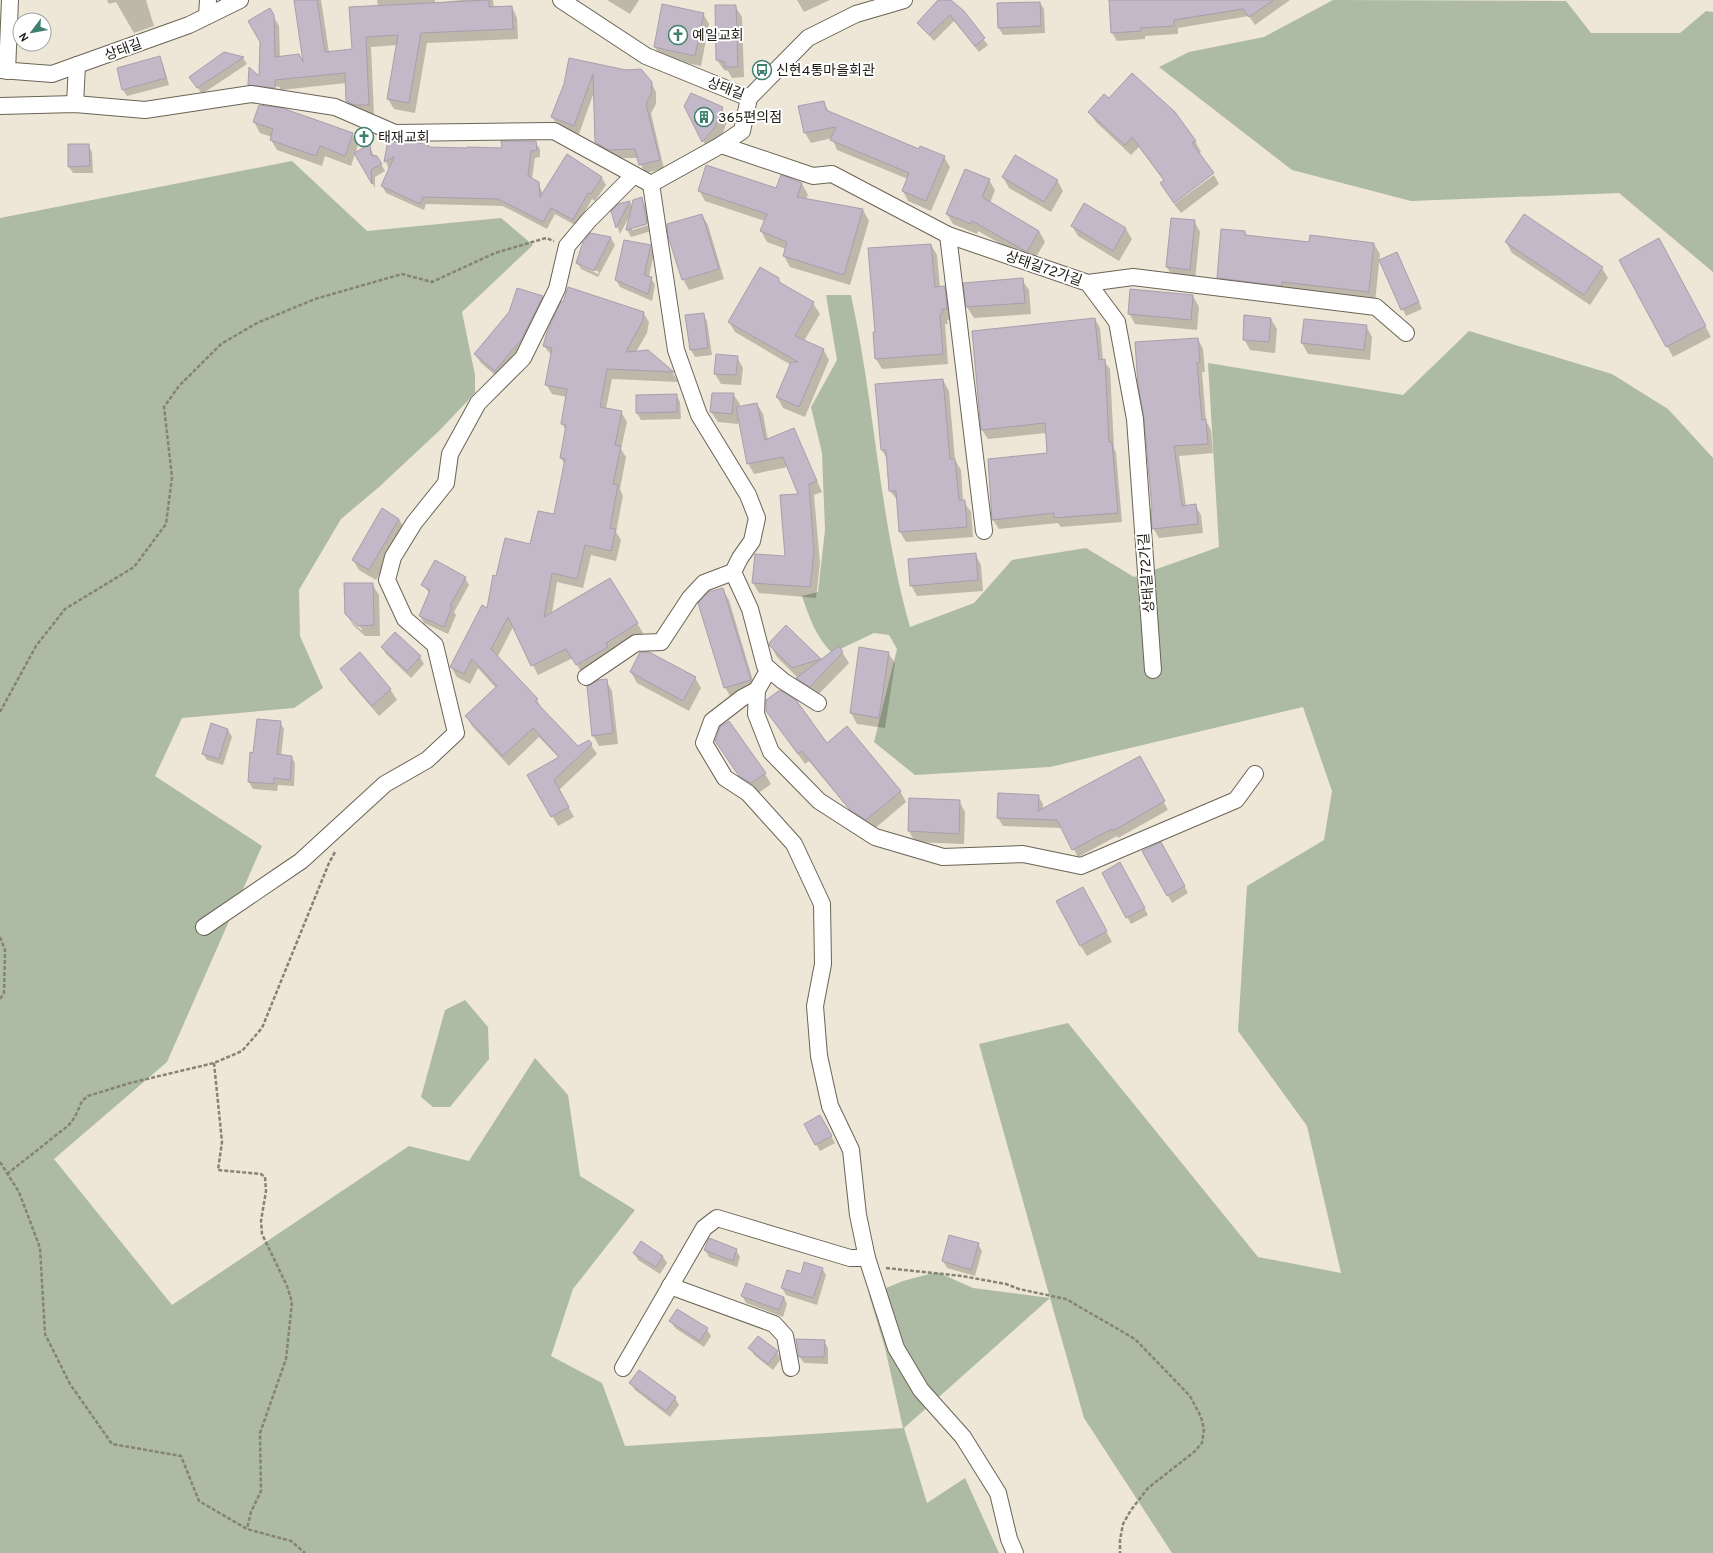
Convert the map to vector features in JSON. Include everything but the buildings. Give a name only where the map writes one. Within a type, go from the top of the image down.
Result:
[{"type":"street","points":[[3,70],[10,0]]},
{"type":"street","points":[[207,16],[208,0]]},
{"type":"street","name":"상태길","points":[[3,70],[52,74],[189,25],[240,0]]},
{"type":"street","name":"상태길","points":[[560,0],[646,56],[749,98],[808,38],[856,14],[904,0]]},
{"type":"street","points":[[75,104],[77,65]]},
{"type":"street","points":[[0,106],[75,104],[145,110],[251,94],[335,107],[395,133],[554,131],[651,184]]},
{"type":"street","points":[[651,184],[722,145],[742,131],[749,98]]},
{"type":"street","name":"상태길72가길","points":[[722,145],[813,176],[832,174],[948,235],[1088,283],[1117,322],[1135,419],[1153,670]]},
{"type":"street","points":[[204,927],[301,861],[385,784],[428,760],[456,733],[435,645],[405,619],[387,580],[393,557],[414,523],[446,483],[450,454],[478,403],[523,358],[557,289],[567,246],[589,220],[634,175]]},
{"type":"street","points":[[586,677],[636,643],[661,642],[690,598],[704,583],[733,572],[740,558],[752,541],[757,518],[748,496],[699,415],[676,350],[651,184]]},
{"type":"street","points":[[948,235],[984,531]]},
{"type":"street","points":[[1088,283],[1134,277],[1376,307],[1406,332]]},
{"type":"street","points":[[733,572],[750,609],[765,666],[783,682],[818,702]]},
{"type":"street","points":[[769,670],[757,690],[756,714],[771,752],[819,801],[875,837],[943,856],[1023,854],[1081,866],[1236,800],[1255,774]]},
{"type":"street","points":[[757,690],[742,698],[712,721],[704,743],[725,778],[748,793],[794,844],[822,904],[823,964],[815,1006],[819,1056],[830,1106],[851,1150],[858,1215],[869,1264],[896,1348],[921,1390],[963,1437],[998,1492],[1009,1539],[1015,1553]]},
{"type":"street","points":[[623,1368],[704,1228],[717,1218],[869,1264]]},
{"type":"street","points":[[670,1286],[774,1324],[785,1336],[791,1368]]},
{"type":"path","points":[[0,712],[36,646],[65,609],[134,567],[166,524],[172,476],[164,406],[179,386],[221,344],[257,323],[307,302],[363,284],[402,274],[432,282],[495,253],[546,238],[567,246]]},
{"type":"path","points":[[8,1174],[69,1125],[75,1117],[82,1101],[88,1096],[130,1083],[214,1063],[242,1051],[262,1028],[329,863],[338,847]]},
{"type":"path","points":[[0,937],[5,950],[4,993],[0,999]]},
{"type":"path","points":[[214,1063],[222,1142],[218,1170],[261,1174],[265,1177],[266,1191],[261,1221],[262,1234],[287,1286],[292,1302],[291,1325],[286,1359],[260,1433],[261,1491],[251,1512],[247,1529]]},
{"type":"path","points":[[0,1162],[19,1192],[40,1248],[45,1334],[70,1384],[112,1444],[181,1456],[199,1501],[247,1529],[291,1541],[305,1553]]},
{"type":"path","points":[[869,1264],[888,1268],[962,1276],[1006,1284],[1019,1289],[1066,1299],[1135,1339],[1190,1396],[1201,1416],[1204,1429],[1202,1443],[1194,1452],[1148,1488],[1131,1510],[1123,1524],[1120,1540],[1120,1553]]},
{"type":"green space","points":[[1333,0],[1566,1],[1591,33],[1680,33],[1706,11],[1713,12],[1713,272],[1619,193],[1411,201],[1292,170],[1159,67],[1189,52],[1264,37]]},
{"type":"green space","points":[[292,161],[367,231],[501,218],[533,245],[462,312],[475,375],[475,393],[440,430],[379,487],[341,519],[299,590],[300,636],[323,688],[294,708],[182,718],[155,776],[262,846],[167,1062],[54,1159],[172,1305],[409,1146],[469,1161],[535,1058],[568,1095],[580,1176],[635,1210],[573,1289],[551,1356],[602,1383],[625,1446],[903,1428],[885,1348],[869,1295],[903,1281],[937,1272],[973,1288],[1050,1298],[904,1428],[927,1503],[965,1478],[999,1553],[0,1553],[0,218]]},
{"type":"green space","points":[[826,295],[851,295],[866,378],[891,545],[910,627],[974,603],[1012,560],[1086,548],[1134,577],[1219,547],[1208,363],[1403,395],[1469,331],[1612,374],[1668,409],[1713,458],[1713,1553],[1172,1553],[1084,1418],[979,1044],[1068,1023],[1258,1257],[1341,1273],[1307,1126],[1238,1031],[1247,886],[1324,840],[1332,791],[1303,707],[1050,767],[915,775],[874,742],[897,649],[889,635],[874,633],[832,653],[817,633],[810,619],[802,596],[818,592],[825,530],[822,453],[811,407],[837,360]]},
{"type":"green space","points":[[465,1000],[488,1027],[489,1059],[450,1107],[433,1107],[421,1097],[445,1010]]},
{"type":"place","name":"예일교회","points":[[678,35]]},
{"type":"place","name":"신현4통마을회관","points":[[762,70]]},
{"type":"place","name":"365편의점","points":[[704,117]]},
{"type":"place","name":"태재교회","points":[[364,137]]}]
